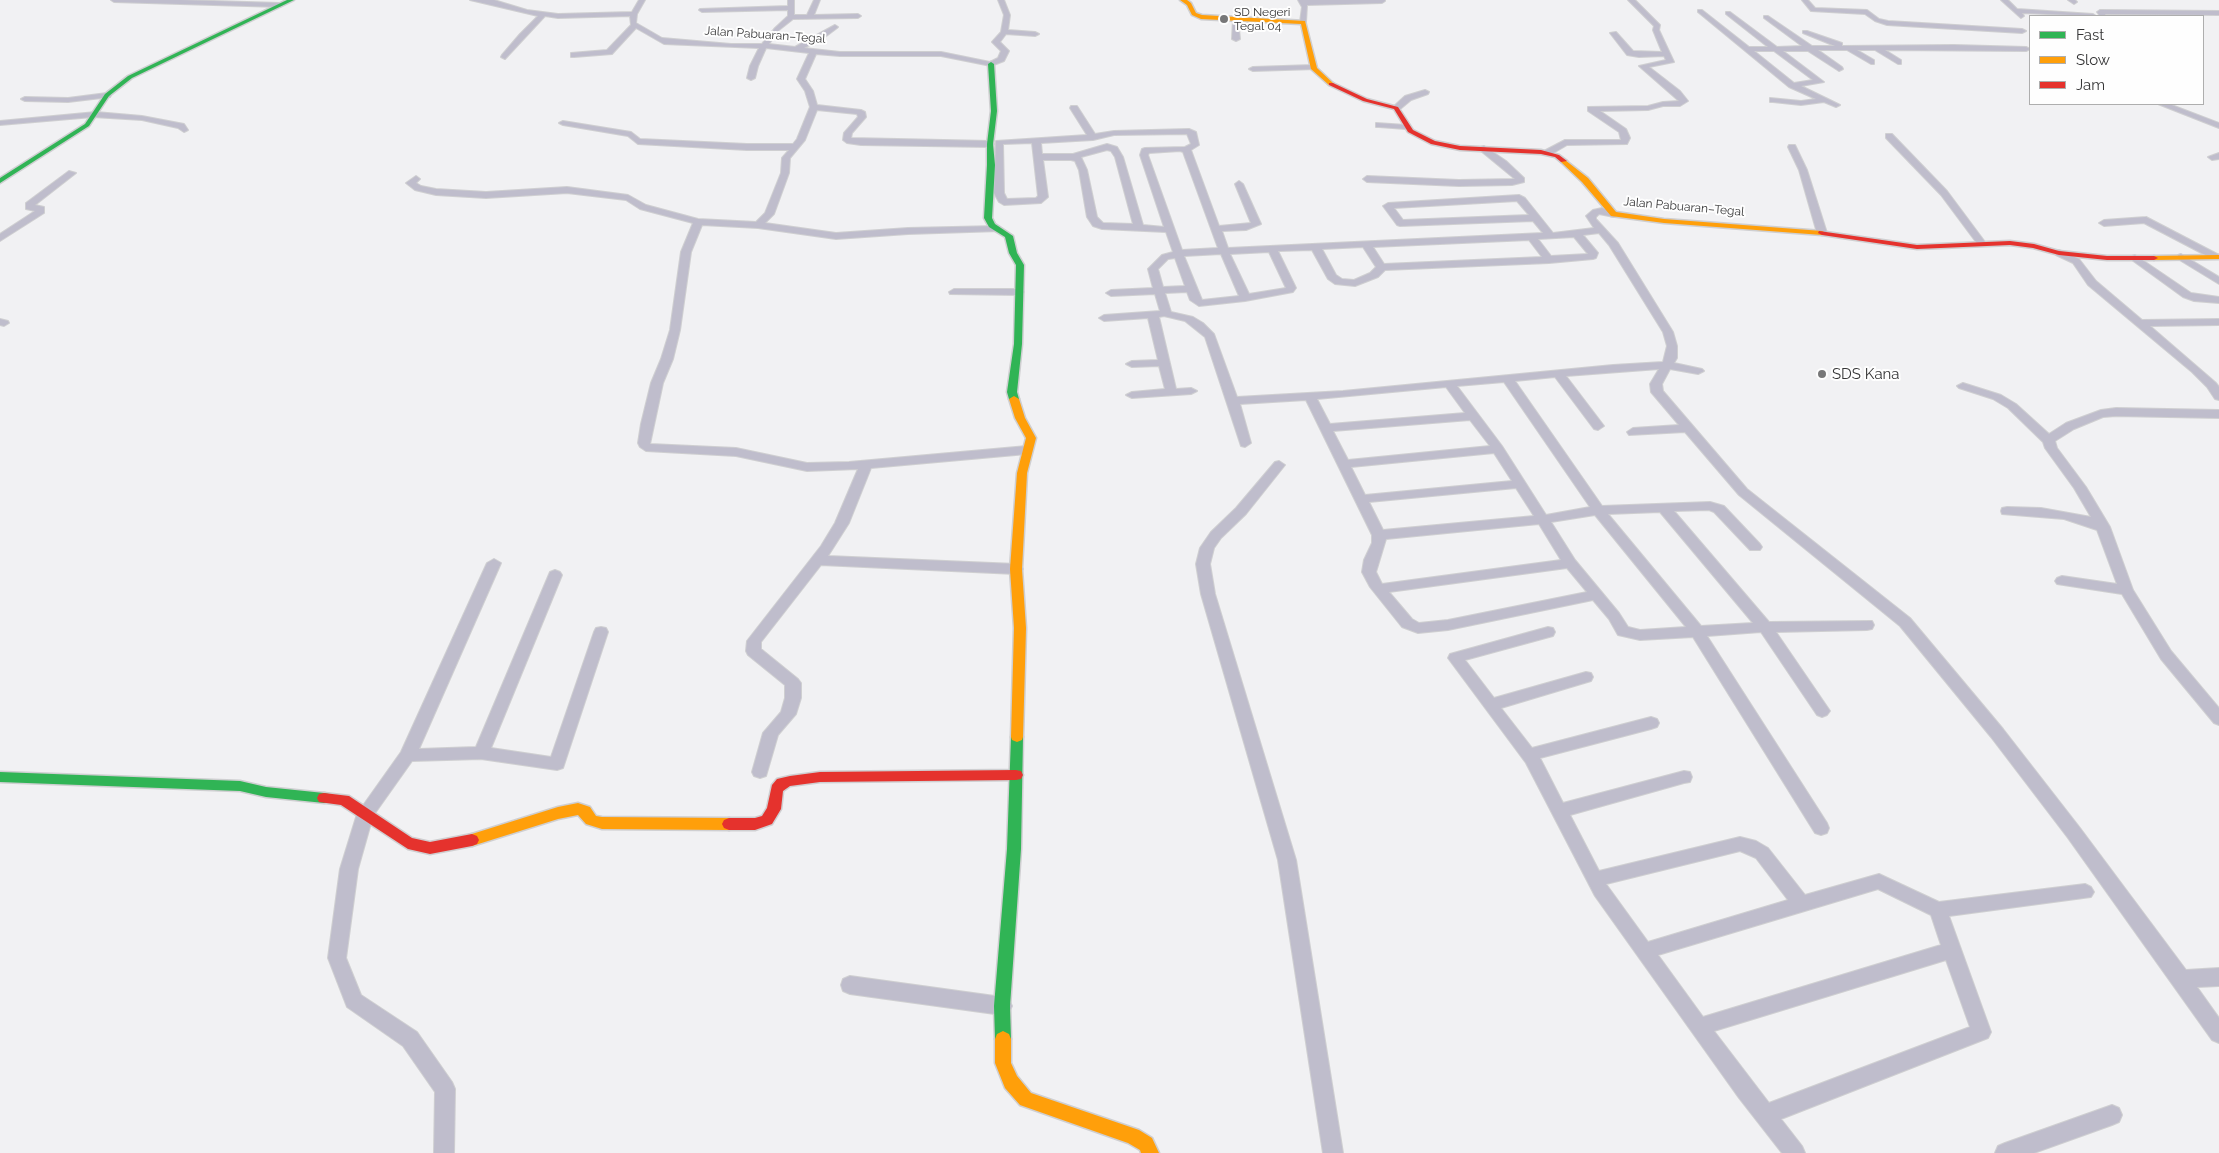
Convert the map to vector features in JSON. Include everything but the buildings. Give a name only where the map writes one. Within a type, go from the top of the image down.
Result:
[{"type":"street","points":[[114,0],[280,5]]},
{"type":"street","points":[[197,4],[205,0]]},
{"type":"street","points":[[0,181],[75,134],[96,114],[107,95],[137,73],[291,0]]},
{"type":"street","points":[[473,0],[500,4],[521,11],[544,14],[567,16],[634,14]]},
{"type":"street","points":[[500,4],[507,0]]},
{"type":"street","points":[[574,55],[609,52],[635,25],[633,23],[634,14],[642,0]]},
{"type":"street","points":[[719,9],[721,0]]},
{"type":"street","points":[[810,16],[817,0]]},
{"type":"street","points":[[1001,0],[1007,14],[1004,32],[996,42],[1004,49],[1005,53],[1001,59],[991,64],[994,111],[990,144],[991,165],[988,218],[992,225],[1009,236],[1013,253],[1020,264],[1018,344],[1012,392],[1020,418],[1032,438],[1026,450],[1022,473],[1016,569],[1020,628],[1013,865],[1002,1006],[1003,1062],[1011,1082],[1026,1099],[1133,1136],[1146,1144],[1150,1153]]},
{"type":"street","points":[[1184,0],[1189,4],[1196,16],[1235,20],[1303,22]]},
{"type":"street","points":[[1547,153],[1564,143],[1624,142],[1626,138],[1623,131],[1591,109],[1648,108],[1684,102],[1678,93],[1643,66],[1670,63],[1656,30],[1658,26],[1631,0]]},
{"type":"street","points":[[1805,0],[1813,10],[1864,12],[1880,22],[1949,27],[2025,44]]},
{"type":"street","points":[[2004,0],[2022,16],[2025,44]]},
{"type":"street","points":[[1382,1],[1302,2],[1305,12],[1303,22],[1312,64],[1326,81],[1374,103],[1396,108],[1408,98],[1425,92]]},
{"type":"street","points":[[702,10],[791,4],[791,17]]},
{"type":"street","points":[[2196,4],[2202,7],[2219,7]]},
{"type":"street","points":[[1700,11],[1792,85],[1836,105]]},
{"type":"street","points":[[2017,11],[2079,15]]},
{"type":"street","points":[[1728,12],[1820,82],[1792,85]]},
{"type":"street","points":[[2102,15],[2100,12],[2219,13]]},
{"type":"street","points":[[505,56],[522,35],[544,14]]},
{"type":"street","points":[[751,78],[754,66],[764,46],[774,32],[791,17],[858,16]]},
{"type":"street","points":[[1766,17],[1839,69]]},
{"type":"street","points":[[1235,20],[1236,39]]},
{"type":"street","name":"Jalan Pabuaran–Tegal","points":[[635,25],[661,41],[730,46],[764,46],[862,55],[941,54],[991,64]]},
{"type":"street","points":[[797,49],[823,36],[835,27]]},
{"type":"street","points":[[1949,27],[1973,48]]},
{"type":"street","points":[[1004,32],[1035,34]]},
{"type":"street","points":[[1805,32],[1848,48],[1871,62]]},
{"type":"street","points":[[1614,33],[1630,53],[1639,55],[1667,54]]},
{"type":"street","points":[[1746,49],[1973,48],[2025,44]]},
{"type":"street","points":[[1877,48],[1898,62]]},
{"type":"street","points":[[758,225],[769,214],[786,173],[786,158],[793,147],[801,140],[814,107],[809,91],[801,80],[813,52]]},
{"type":"street","points":[[1284,59],[1312,64]]},
{"type":"street","points":[[1253,69],[1312,64]]},
{"type":"street","points":[[26,99],[68,100],[107,95]]},
{"type":"street","points":[[1773,100],[1802,103],[1824,100]]},
{"type":"street","points":[[2165,105],[2219,126]]},
{"type":"street","points":[[814,107],[861,112],[862,117],[848,133],[847,140],[861,142],[990,144]]},
{"type":"street","points":[[1074,108],[1092,138]]},
{"type":"street","name":"Jalan Pabuaran–Tegal","points":[[1396,108],[1406,127],[1414,135],[1433,143],[1449,147],[1547,153],[1557,156],[1598,194],[1614,214],[1664,221],[1822,233],[1917,247],[2024,244],[2060,253],[2107,258],[2217,257]]},
{"type":"street","points":[[0,123],[115,114],[181,126],[184,130]]},
{"type":"street","points":[[563,122],[631,134],[638,141],[740,147],[793,147]]},
{"type":"street","points":[[1379,125],[1406,127]]},
{"type":"street","points":[[1036,140],[1043,197],[1038,201],[1004,202],[999,193],[999,143],[1036,140],[1092,138],[1114,133],[1190,131],[1193,134],[1195,145],[1186,149],[1153,149],[1145,151],[1144,155],[1194,298],[1201,304],[1289,290],[1291,288],[1272,248]]},
{"type":"street","points":[[1889,136],[1944,193],[1982,244]]},
{"type":"street","points":[[1792,147],[1803,170],[1822,233]]},
{"type":"street","points":[[1038,157],[1074,157],[1102,148],[1114,149],[1120,157],[1139,227]]},
{"type":"street","points":[[1186,149],[1224,251],[1245,298]]},
{"type":"street","points":[[1367,179],[1458,183],[1512,182],[1522,180],[1503,163],[1484,150]]},
{"type":"street","points":[[1074,157],[1079,160],[1083,170],[1092,217],[1096,224],[1102,226],[1170,230]]},
{"type":"street","points":[[0,238],[41,211],[41,209],[29,207],[29,205],[72,173]]},
{"type":"street","points":[[416,179],[410,183],[412,185],[436,192],[486,195],[568,190],[628,198],[643,207],[698,222],[758,225],[836,236],[908,231],[997,229]]},
{"type":"street","points":[[1216,229],[1246,227],[1256,224],[1239,184]]},
{"type":"street","points":[[1536,218],[1400,223],[1388,206],[1519,198],[1536,218],[1550,235]]},
{"type":"street","points":[[1614,214],[1602,211],[1593,214],[1592,220],[1613,244],[1668,332],[1672,353],[1668,365],[1659,378],[1656,388],[1657,392],[1734,483],[1755,504],[1905,622],[1997,733],[2074,833],[2219,1034]]},
{"type":"street","points":[[2104,223],[2146,220],[2217,257]]},
{"type":"street","points":[[698,222],[686,252],[675,330],[667,359],[657,383],[647,424],[644,443],[646,447],[736,452],[807,467],[866,464],[1026,450]]},
{"type":"street","points":[[1167,314],[1152,269],[1165,257],[1178,254],[1550,235],[1602,230]]},
{"type":"street","points":[[1315,246],[1332,277],[1339,282],[1356,283],[1374,275],[1381,267],[1549,260],[1593,256],[1593,253],[1576,233]]},
{"type":"street","points":[[1531,236],[1549,260]]},
{"type":"street","points":[[1366,244],[1381,267]]},
{"type":"street","points":[[2060,253],[2076,261],[2092,283],[2212,385],[2219,397]]},
{"type":"street","points":[[2181,257],[2219,281]]},
{"type":"street","points":[[2135,258],[2187,295],[2194,298],[2219,300]]},
{"type":"street","points":[[1111,293],[1191,289]]},
{"type":"street","points":[[954,292],[1019,292]]},
{"type":"street","points":[[1104,318],[1167,314],[1189,319],[1199,325],[1210,336],[1233,401],[1245,443]]},
{"type":"street","points":[[1153,315],[1171,392]]},
{"type":"street","points":[[2140,323],[2219,322]]},
{"type":"street","points":[[1132,364],[1164,363]]},
{"type":"street","points":[[1233,401],[1668,365],[1698,371]]},
{"type":"street","points":[[1558,373],[1598,426]]},
{"type":"street","points":[[1507,378],[1598,510],[1696,630],[1820,828]]},
{"type":"street","points":[[1450,384],[1498,450],[1570,563],[1623,631],[1640,635],[1696,630],[1867,625]]},
{"type":"street","points":[[1962,386],[1997,397],[2012,406],[2049,441],[2051,448],[2080,487],[2103,527],[2126,590],[2166,655],[2219,719]]},
{"type":"street","points":[[1132,395],[1191,391]]},
{"type":"street","points":[[1310,396],[1378,535],[1379,542],[1371,560],[1369,572],[1379,589],[1407,623],[1418,628],[1448,625],[1596,596]]},
{"type":"street","points":[[2049,441],[2052,437],[2070,426],[2101,414],[2116,412],[2219,414]]},
{"type":"street","points":[[1326,428],[1473,416]]},
{"type":"street","points":[[1632,432],[1689,428]]},
{"type":"street","points":[[1344,464],[1498,450]]},
{"type":"street","points":[[760,772],[771,733],[788,714],[793,698],[793,683],[754,651],[753,645],[819,560],[842,523],[866,464]]},
{"type":"street","points":[[1279,465],[1241,511],[1216,535],[1206,548],[1202,564],[1208,594],[1287,860],[1333,1153]]},
{"type":"street","points":[[1360,499],[1519,484]]},
{"type":"street","points":[[1378,535],[1541,520],[1598,510],[1714,506],[1755,547]]},
{"type":"street","points":[[1663,507],[1765,627],[1822,711]]},
{"type":"street","points":[[2007,511],[2064,515],[2083,519],[2103,527]]},
{"type":"street","points":[[819,560],[1016,569]]},
{"type":"street","points":[[444,1153],[445,1089],[410,1039],[354,1001],[337,958],[349,869],[365,814],[408,755],[494,563]]},
{"type":"street","points":[[1379,589],[1570,563]]},
{"type":"street","points":[[481,753],[556,575]]},
{"type":"street","points":[[2062,582],[2126,590]]},
{"type":"street","points":[[408,755],[481,753],[557,764],[601,632]]},
{"type":"street","points":[[1548,632],[1455,658],[1529,755],[1601,891],[1795,1153]]},
{"type":"street","points":[[1491,705],[1586,677]]},
{"type":"street","points":[[1529,755],[1651,723]]},
{"type":"street","points":[[0,777],[240,786],[266,792],[344,800],[408,843],[430,848],[461,843],[558,813],[578,809],[585,811],[592,820],[602,823],[755,824],[767,820],[774,809],[777,789],[782,783],[790,780],[820,777],[856,778],[899,774],[1016,775]]},
{"type":"street","points":[[1559,811],[1684,777]]},
{"type":"street","points":[[1594,879],[1740,844],[1750,846],[1762,853],[1800,904]]},
{"type":"street","points":[[1644,951],[1879,881],[1938,910],[2084,892]]},
{"type":"street","points":[[1765,1115],[1981,1032],[1938,910]]},
{"type":"street","points":[[1700,1027],[1952,950]]},
{"type":"street","points":[[2180,979],[2219,977]]},
{"type":"street","points":[[850,985],[1002,1006]]},
{"type":"street","points":[[2004,1153],[2112,1115]]},
{"type":"traffic: fast","points":[[0,181],[87,125],[107,95],[130,77],[291,0]]},
{"type":"traffic: fast","points":[[991,64],[994,111],[990,144],[991,165],[988,218],[992,225],[1009,236],[1013,253],[1020,265],[1018,344],[1012,392],[1014,399]]},
{"type":"traffic: fast","points":[[1003,1039],[1002,1006],[1014,849],[1017,737]]},
{"type":"traffic: fast","points":[[0,777],[240,786],[266,792],[324,798]]},
{"type":"traffic: slow","points":[[1183,0],[1189,4],[1194,14],[1201,17],[1303,22],[1314,69],[1331,84]]},
{"type":"traffic: slow","points":[[1563,161],[1585,180],[1614,214],[1664,221],[1822,233]]},
{"type":"traffic: slow","points":[[2154,258],[2219,257]]},
{"type":"traffic: slow","points":[[1014,399],[1020,418],[1031,438],[1022,473],[1016,569],[1020,628],[1017,737]]},
{"type":"traffic: slow","points":[[472,840],[558,813],[578,809],[585,811],[591,820],[602,823],[729,824]]},
{"type":"traffic: slow","points":[[1003,1039],[1003,1063],[1011,1082],[1026,1099],[1133,1136],[1146,1144],[1150,1153]]},
{"type":"traffic: jam","points":[[1331,84],[1365,100],[1396,108],[1410,131],[1433,143],[1460,148],[1541,152],[1557,156],[1563,161]]},
{"type":"traffic: jam","points":[[1822,233],[1917,247],[2010,243],[2034,246],[2059,253],[2107,258],[2154,258]]},
{"type":"traffic: jam","points":[[729,824],[755,824],[767,820],[774,809],[777,789],[782,783],[790,781],[820,777],[1016,775]]},
{"type":"traffic: jam","points":[[324,798],[344,800],[408,843],[430,848],[472,840]]},
{"type":"place","name":"SD Negeri Tegal 04","points":[[1224,19]]},
{"type":"place","name":"SDS Kana","points":[[1822,374]]}]
